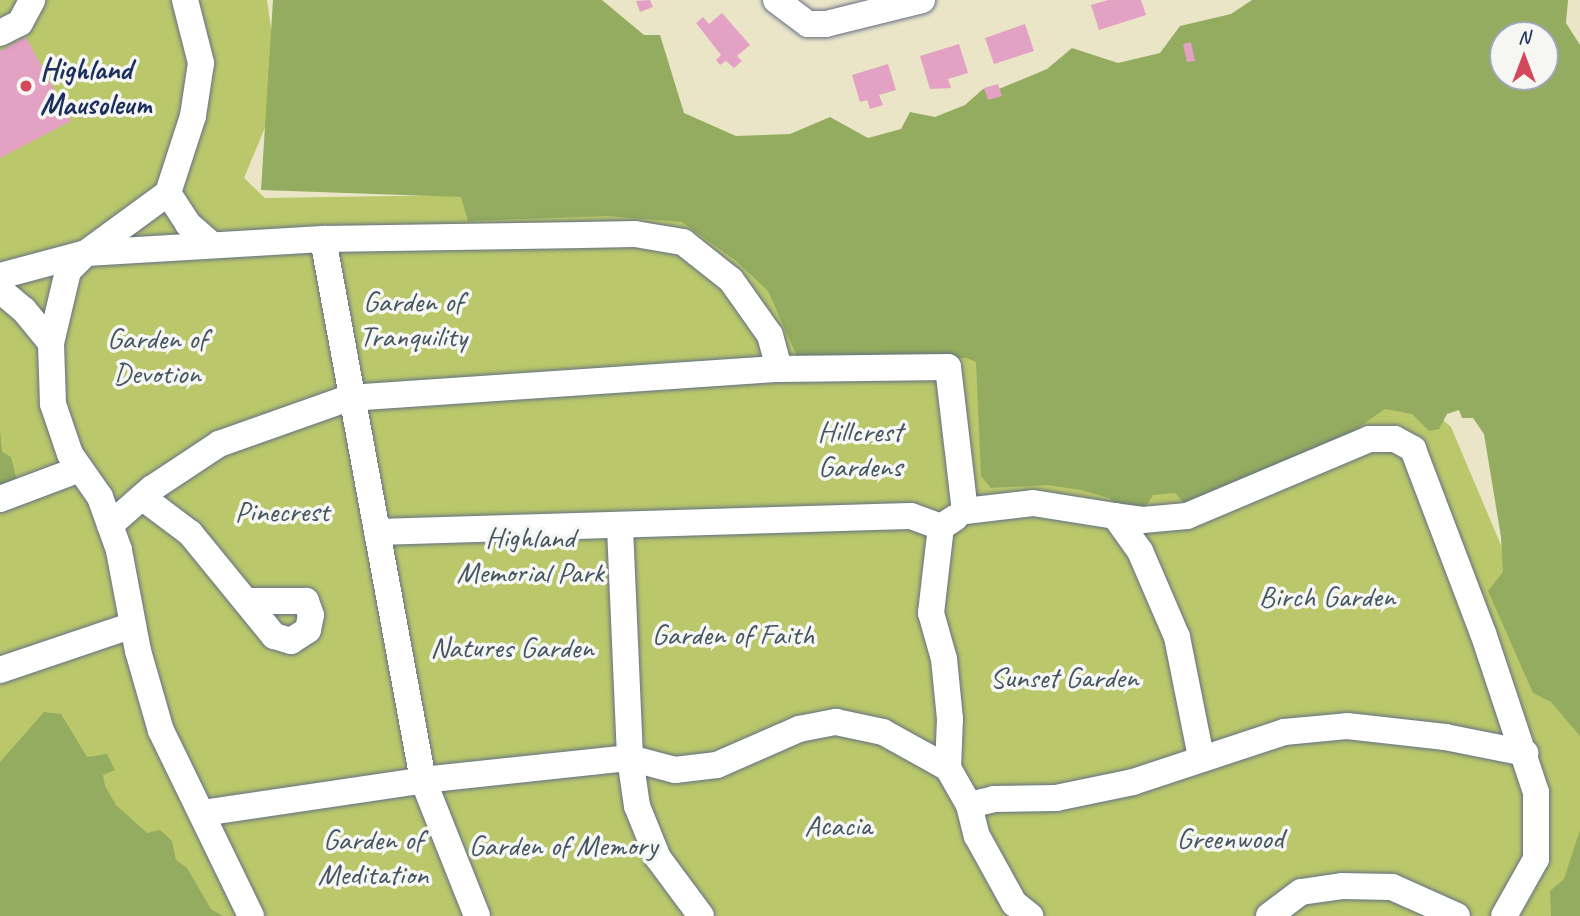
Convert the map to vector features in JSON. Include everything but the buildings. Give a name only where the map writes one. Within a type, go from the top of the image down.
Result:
[{"type":"street","points":[[0,33],[20,23],[32,0]]},
{"type":"street","points":[[185,0],[201,63],[193,116],[168,193],[86,253],[68,271],[51,343],[53,404],[69,454],[100,497],[110,525],[161,731],[251,916]]},
{"type":"street","points":[[776,0],[808,24],[826,24],[922,0]]},
{"type":"street","points":[[168,193],[188,224],[212,245]]},
{"type":"street","points":[[0,276],[86,253],[323,239],[635,234],[683,242],[730,280],[771,335],[779,369]]},
{"type":"street","points":[[323,239],[349,398],[423,780],[477,916]]},
{"type":"street","points":[[0,290],[24,310],[51,343]]},
{"type":"street","points":[[110,525],[142,497],[219,444],[349,398],[779,369],[948,367],[965,511]]},
{"type":"street","points":[[941,527],[965,511],[1033,503],[1143,520],[1187,516],[1369,439],[1395,439],[1413,449],[1525,753],[1536,792],[1536,859],[1504,916]]},
{"type":"street","points":[[0,499],[80,469]]},
{"type":"street","points":[[142,497],[190,533],[247,601]]},
{"type":"street","points":[[377,532],[620,528],[911,516],[941,527]]},
{"type":"street","points":[[1115,516],[1140,551],[1177,637],[1201,757]]},
{"type":"street","points":[[941,527],[932,613],[944,659],[950,719],[948,768]]},
{"type":"street","points":[[620,528],[630,758],[637,806],[658,858],[701,916]]},
{"type":"street","points":[[0,670],[133,625]]},
{"type":"street","points":[[203,813],[423,780],[630,758],[675,770],[716,765],[799,729],[836,722],[883,732],[948,768],[969,805],[977,836],[1014,903],[1030,916]]},
{"type":"street","points":[[969,805],[994,799],[1069,796],[1133,782],[1201,757],[1284,732],[1347,726],[1446,737],[1525,753]]},
{"type":"street","points":[[1269,916],[1301,892],[1342,886],[1392,887],[1457,916]]},
{"type":"green space","name":"Highland Memorial Park","points":[[0,0],[267,0],[280,92],[244,178],[265,198],[648,192],[1415,395],[1451,427],[1580,732],[1580,916],[165,916],[0,771]]},
{"type":"green space","points":[[273,0],[602,0],[644,35],[660,35],[684,113],[736,136],[790,134],[830,117],[868,138],[901,129],[910,112],[935,117],[965,105],[983,89],[999,89],[1047,69],[1072,48],[1118,63],[1160,53],[1180,26],[1231,14],[1252,0],[1568,0],[1566,23],[1580,45],[1580,736],[1551,702],[1533,693],[1488,591],[1503,572],[1501,537],[1484,434],[1473,418],[1462,418],[1459,410],[1447,414],[1439,429],[1429,431],[1412,414],[1385,409],[1346,436],[1189,508],[1175,493],[1153,495],[1143,511],[1144,526],[1109,498],[1081,490],[1048,485],[991,488],[981,476],[976,362],[967,358],[799,361],[768,291],[735,260],[682,222],[607,216],[468,221],[461,197],[261,190]]},
{"type":"green space","points":[[0,430],[2,452],[11,457],[17,481],[0,506]]},
{"type":"green space","points":[[44,712],[61,714],[87,757],[107,754],[115,770],[103,775],[105,786],[116,805],[147,833],[160,830],[172,841],[176,860],[187,868],[211,909],[223,916],[0,916],[0,762]]},
{"type":"green space","points":[[1580,830],[1580,916],[1551,916],[1550,891],[1564,879]]},
{"type":"place","name":"Highland Mausoleum","points":[[26,86]]},
{"type":"park label","name":"Garden of Tranquility","points":[[413,318]]},
{"type":"park label","name":"Garden of Devotion","points":[[157,355]]},
{"type":"park label","name":"Hillcrest Gardens","points":[[860,448]]},
{"type":"park label","name":"Pinecrest","points":[[282,511]]},
{"type":"park label","name":"Birch Garden","points":[[1327,596]]},
{"type":"park label","name":"Garden of Faith","points":[[733,634]]},
{"type":"park label","name":"Natures Garden","points":[[512,647]]},
{"type":"park label","name":"Sunset Garden","points":[[1064,677]]},
{"type":"park label","name":"Acacia","points":[[838,825]]},
{"type":"park label","name":"Greenwood","points":[[1230,838]]},
{"type":"park label","name":"Garden of Memory","points":[[563,845]]},
{"type":"park label","name":"Garden of Meditation","points":[[373,856]]}]
